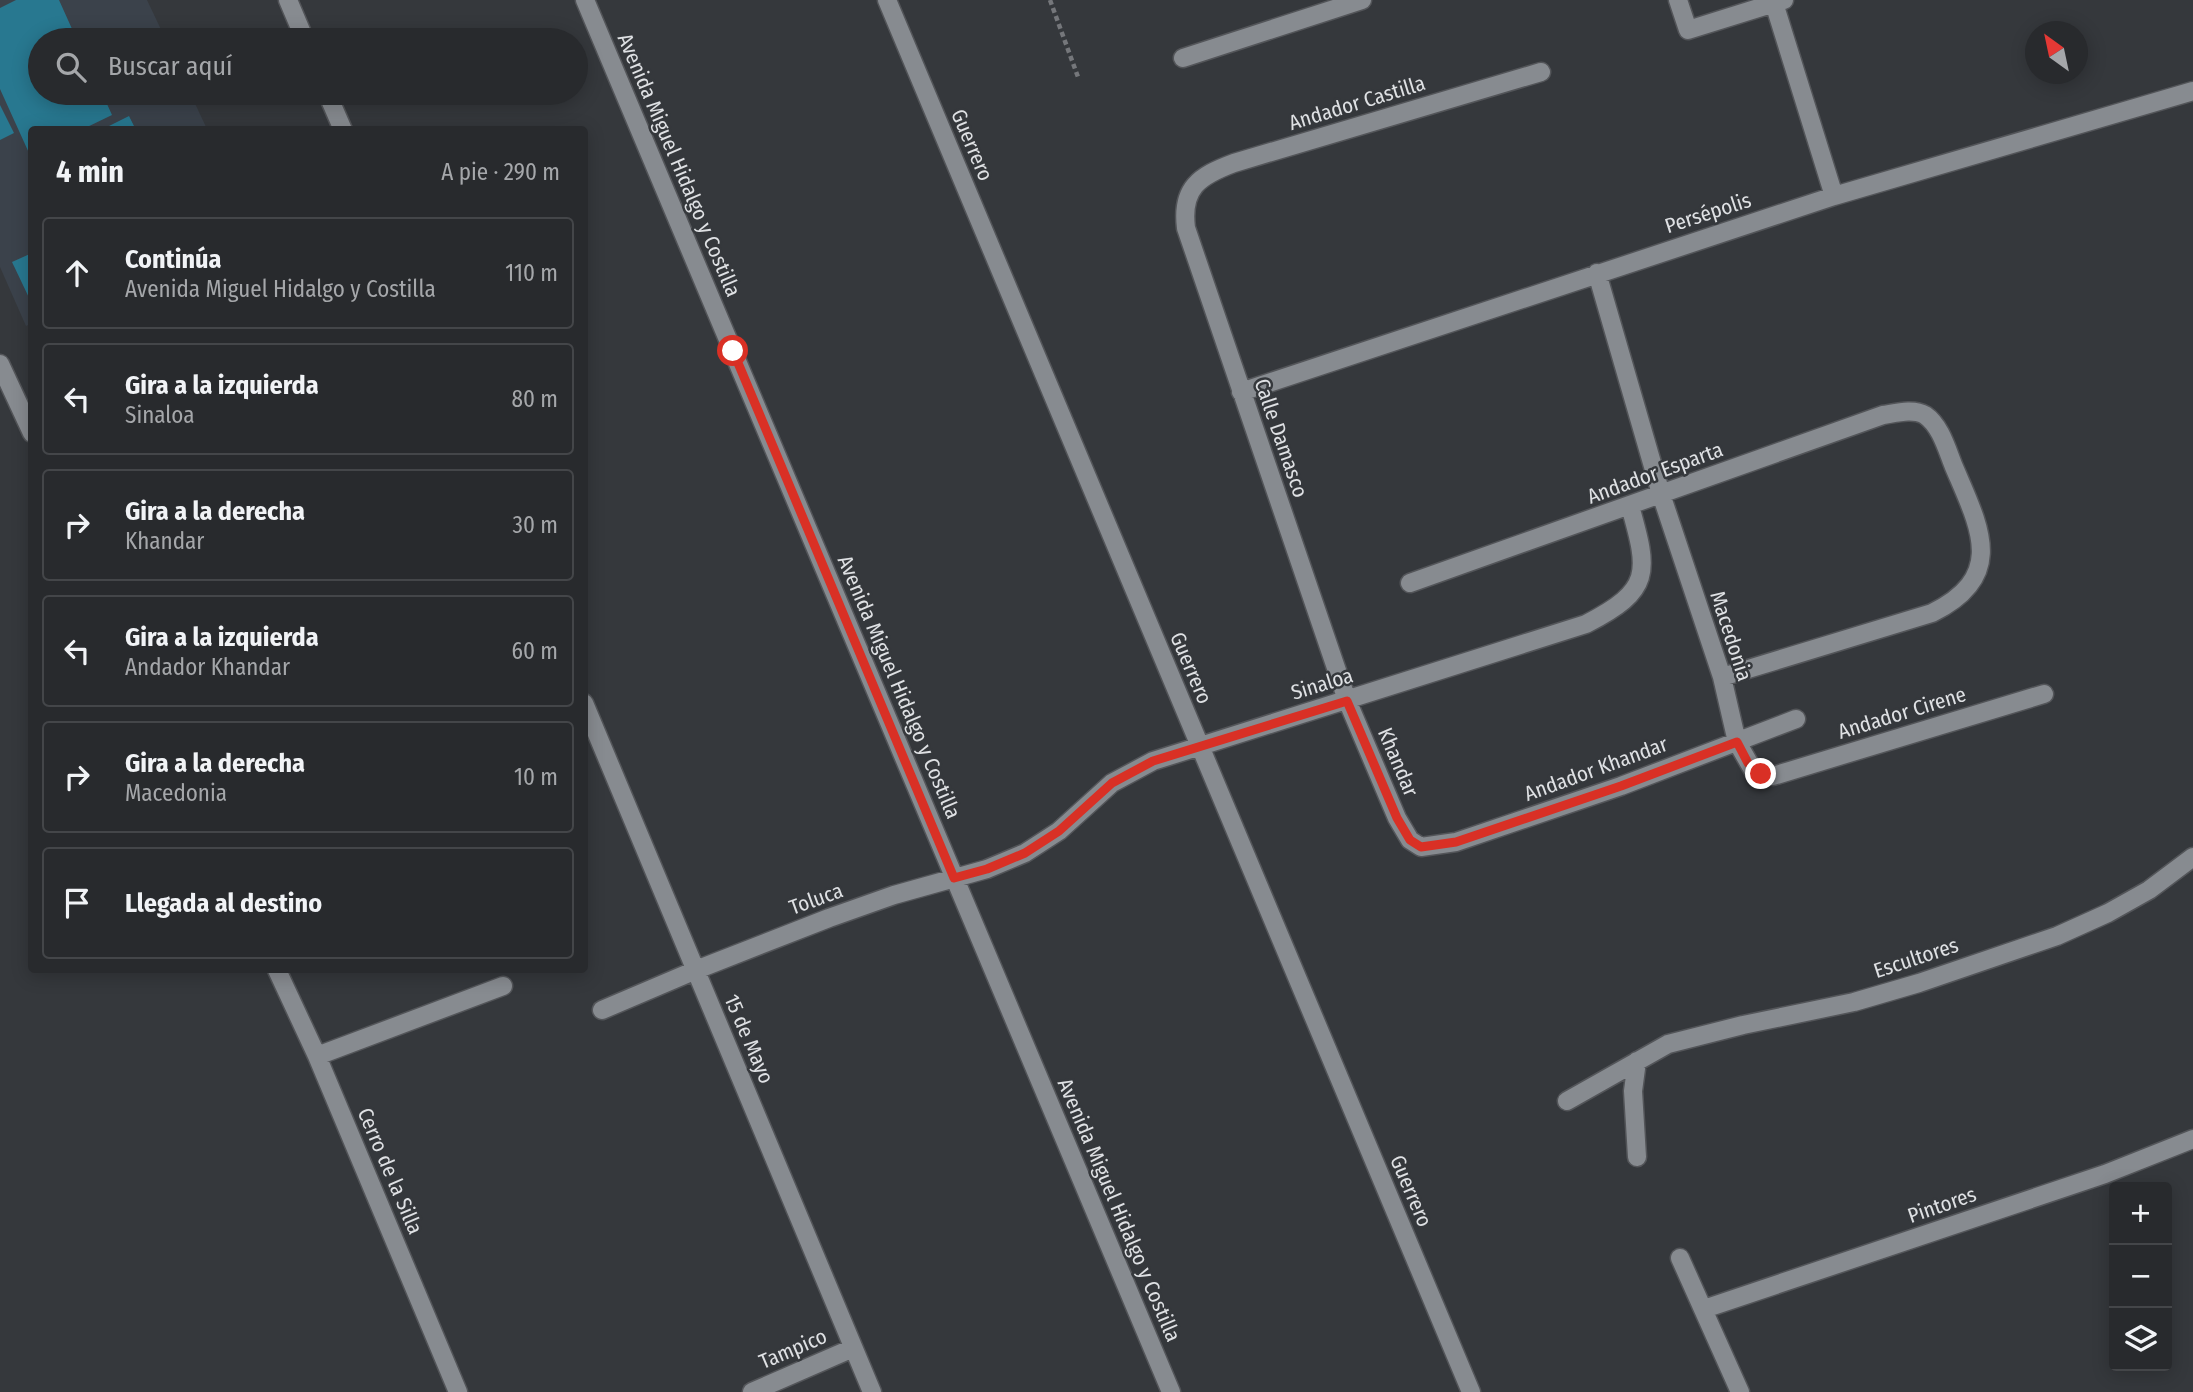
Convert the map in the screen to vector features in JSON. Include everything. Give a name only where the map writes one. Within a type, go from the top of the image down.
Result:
[{"type":"street","points":[[288,0],[300,28]]},
{"type":"street","name":"Avenida Miguel Hidalgo y Costilla","points":[[585,0],[1171,1392]]},
{"type":"street","name":"Guerrero","points":[[887,0],[1471,1392]]},
{"type":"street","points":[[1183,58],[1362,0]]},
{"type":"street","points":[[1678,0],[1688,30],[1779,2],[1834,196]]},
{"type":"street","name":"Andador Castilla","points":[[1191,188],[1209,174],[1234,163],[1541,72]]},
{"type":"street","name":"Persépolis","points":[[1241,391],[1834,196],[2193,91]]},
{"type":"street","points":[[332,105],[341,126]]},
{"type":"street","name":"Calle Damasco","points":[[1191,188],[1185,202],[1186,228],[1347,701]]},
{"type":"street","name":"Macedonia","points":[[1597,273],[1661,494],[1722,677],[1737,742],[1753,769],[1773,776]]},
{"type":"street","points":[[0,364],[28,424]]},
{"type":"street","name":"Andador Esparta","points":[[1410,583],[1883,415],[1917,412],[1927,417],[1942,438],[1981,540],[1981,562],[1972,582],[1954,601],[1932,613],[1722,677]]},
{"type":"street","name":"Sinaloa","points":[[954,878],[987,869],[1025,853],[1059,831],[1112,783],[1153,761],[1586,624],[1612,611],[1629,597],[1639,583],[1643,565],[1641,545],[1630,506]]},
{"type":"street","name":"Andador Cirene","points":[[1773,776],[2044,694]]},
{"type":"street","name":"Khandar","points":[[1347,701],[1397,818],[1410,840]]},
{"type":"street","name":"15 de Mayo","points":[[588,713],[872,1392]]},
{"type":"street","name":"Andador Khandar","points":[[1410,840],[1421,847],[1456,842],[1621,786],[1796,719]]},
{"type":"street","name":"Escultores","points":[[1567,1101],[1668,1044],[1854,1002],[2057,936],[2108,913],[2148,890],[2193,857]]},
{"type":"street","name":"Toluca","points":[[602,1010],[830,918],[954,878]]},
{"type":"street","name":"Cerro de la Silla","points":[[278,973],[317,1056],[458,1392]]},
{"type":"street","points":[[317,1056],[503,985]]},
{"type":"street","points":[[1637,1061],[1633,1091],[1637,1157]]},
{"type":"street","name":"Pintores","points":[[1704,1309],[2105,1174],[2193,1139]]},
{"type":"street","points":[[1680,1258],[1740,1392]]},
{"type":"street","name":"Tampico","points":[[752,1392],[853,1348]]},
{"type":"path","points":[[1050,0],[1078,77]]},
{"type":"shaded area","points":[[0,0],[147,0],[160,28],[28,28],[28,105],[196,105],[206,126],[28,126],[26,326],[0,267]]},
{"type":"building","points":[[16,0],[59,0],[72,28],[28,28],[28,105],[107,105],[112,115],[89,126],[28,126],[28,151],[0,89],[0,8]]},
{"type":"building","points":[[0,105],[14,133],[0,140]]},
{"type":"building","points":[[129,116],[134,126],[109,126]]},
{"type":"building","points":[[28,255],[28,296],[12,262]]},
{"type":"route","points":[[733,351],[954,878],[987,869],[1025,853],[1059,831],[1112,783],[1153,761],[1347,701],[1397,818],[1410,840],[1421,847],[1456,842],[1621,786],[1737,742],[1748,763],[1761,774]]}]
